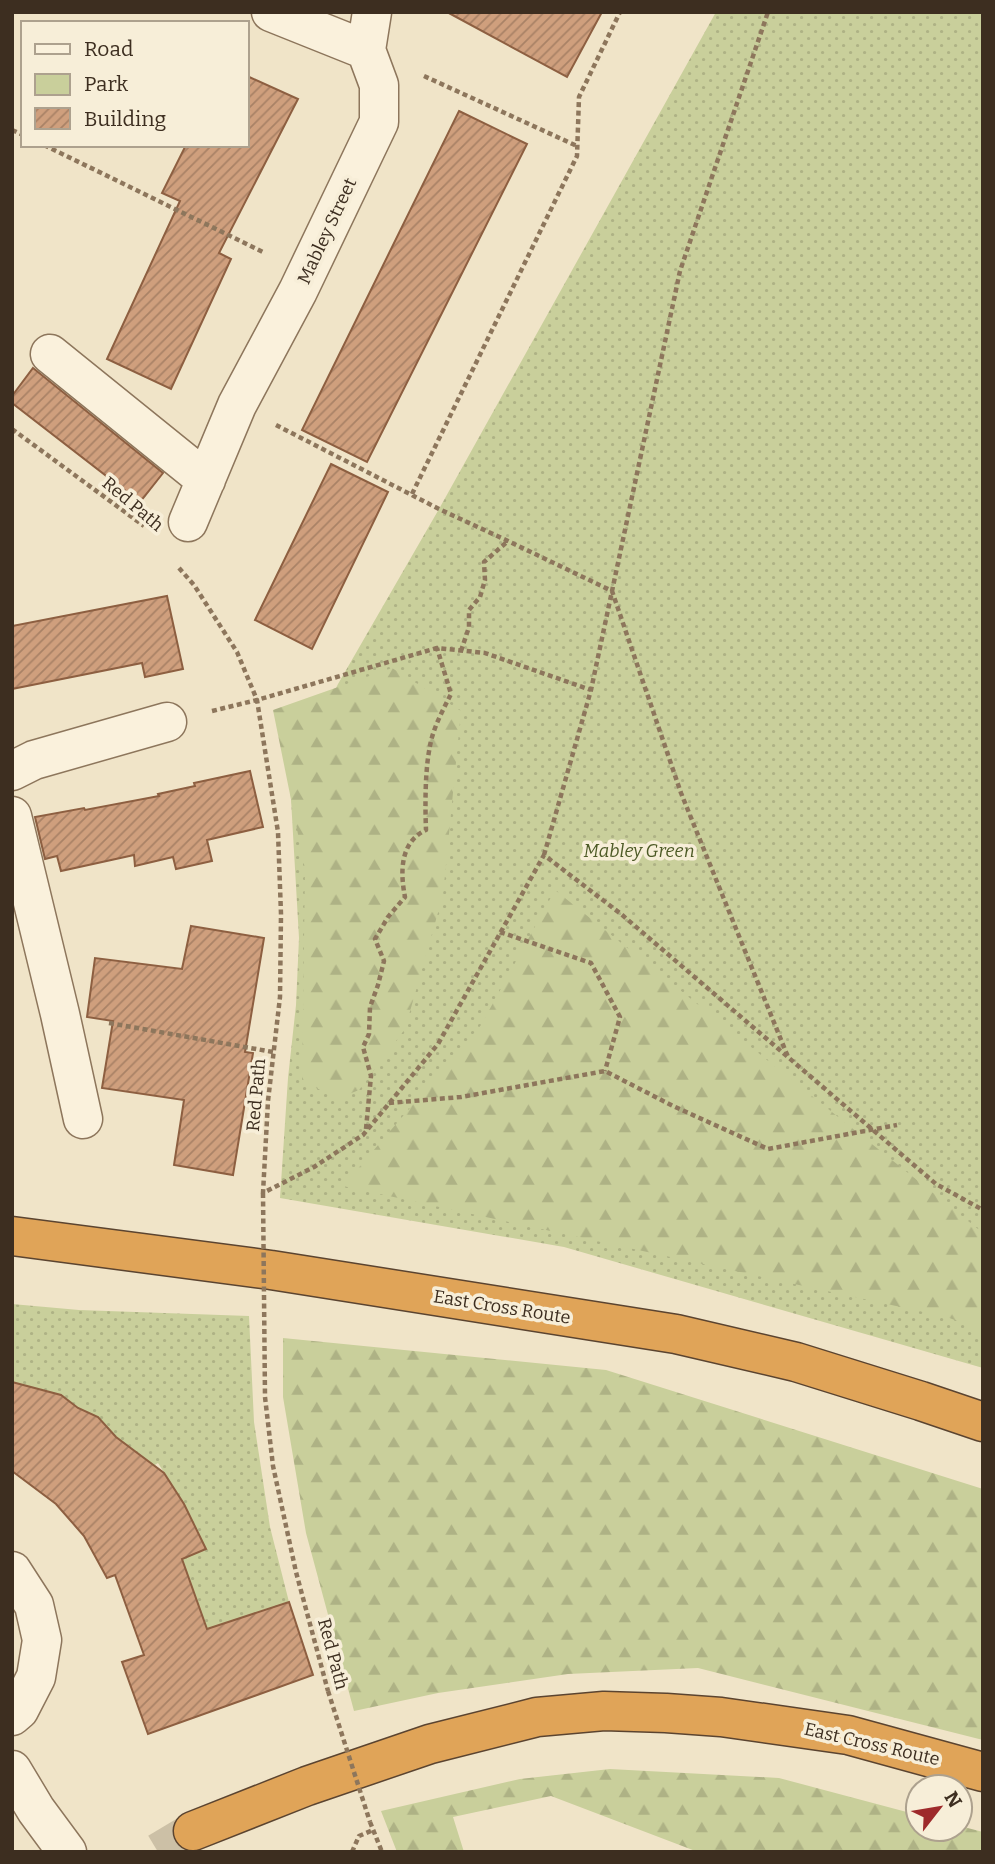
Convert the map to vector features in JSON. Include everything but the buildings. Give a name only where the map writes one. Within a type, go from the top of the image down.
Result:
[{"type":"highway","name":"East Cross Route","points":[[12,1236],[271,1270],[676,1334],[796,1362],[983,1422]]},
{"type":"highway","name":"East Cross Route","points":[[192,1831],[307,1786],[430,1744],[537,1717],[604,1711],[721,1717],[836,1733],[983,1772]]},
{"type":"street","points":[[271,12],[366,50]]},
{"type":"street","name":"Mabley Street","points":[[188,522],[237,405],[307,273],[379,122],[379,85],[366,50],[372,12]]},
{"type":"street","points":[[50,354],[206,480]]},
{"type":"street","points":[[12,771],[34,760],[167,722]]},
{"type":"street","points":[[12,816],[83,1119]]},
{"type":"street","points":[[12,1571],[34,1605],[42,1640],[36,1677],[19,1710],[12,1716]]},
{"type":"street","points":[[12,1770],[66,1852]]},
{"type":"path","points":[[412,494],[577,156],[579,97],[620,12]]},
{"type":"path","points":[[263,1192],[314,1167],[363,1135],[389,1104],[438,1044],[544,855],[591,690],[680,271],[768,12]]},
{"type":"path","points":[[366,50],[577,146]]},
{"type":"path","points":[[48,147],[307,273]]},
{"type":"path","points":[[237,405],[439,509],[612,591],[681,793],[789,1058]]},
{"type":"path","name":"Red Path","points":[[12,429],[144,527]]},
{"type":"path","points":[[461,650],[469,626],[470,610],[480,597],[485,580],[484,562],[508,541]]},
{"type":"path","name":"Red Path","points":[[178,565],[237,652],[257,700],[278,832],[280,997],[268,1101],[263,1192],[265,1397],[273,1466],[290,1546],[328,1691],[382,1852]]},
{"type":"path","points":[[167,722],[257,700],[437,648],[485,653],[591,690]]},
{"type":"path","points":[[366,1130],[371,1076],[363,1047],[369,1034],[370,1007],[384,961],[375,939],[388,917],[405,897],[402,881],[404,852],[417,834],[426,830],[429,746],[450,694],[437,648]]},
{"type":"path","points":[[544,855],[621,914],[936,1184],[983,1210]]},
{"type":"path","points":[[500,932],[591,964],[620,1017],[605,1071]]},
{"type":"path","points":[[60,1014],[273,1052]]},
{"type":"path","points":[[389,1104],[461,1097],[605,1071],[673,1106],[768,1149],[897,1125]]},
{"type":"path","points":[[352,1852],[359,1836],[373,1830]]},
{"type":"green space","name":"Mabley Green","points":[[716,12],[983,12],[983,1368],[564,1247],[280,1198],[299,938],[290,782],[338,684],[439,509]]},
{"type":"green space","points":[[392,668],[461,711],[443,895],[405,1029],[359,1090],[339,1098],[302,1082],[305,869],[273,710]]},
{"type":"green space","points":[[555,890],[983,1233],[983,1331],[947,1317],[343,1186],[481,1025]]},
{"type":"green space","points":[[12,1304],[79,1310],[249,1316],[254,1422],[270,1527],[289,1602],[207,1629],[182,1559],[205,1549],[184,1504],[158,1463],[147,1470],[106,1428],[81,1411],[41,1391],[12,1382]]},
{"type":"green space","points":[[283,1338],[606,1370],[983,1489],[983,1740],[698,1668],[568,1674],[438,1693],[354,1711],[306,1533],[283,1397]]},
{"type":"green space","points":[[610,1769],[779,1778],[904,1811],[904,1843],[974,1843],[974,1830],[983,1832],[983,1852],[698,1852],[551,1796],[453,1817],[464,1852],[397,1852],[381,1811],[520,1779]]},
{"type":"tunnel","points":[[158,1852],[193,1831]]}]
